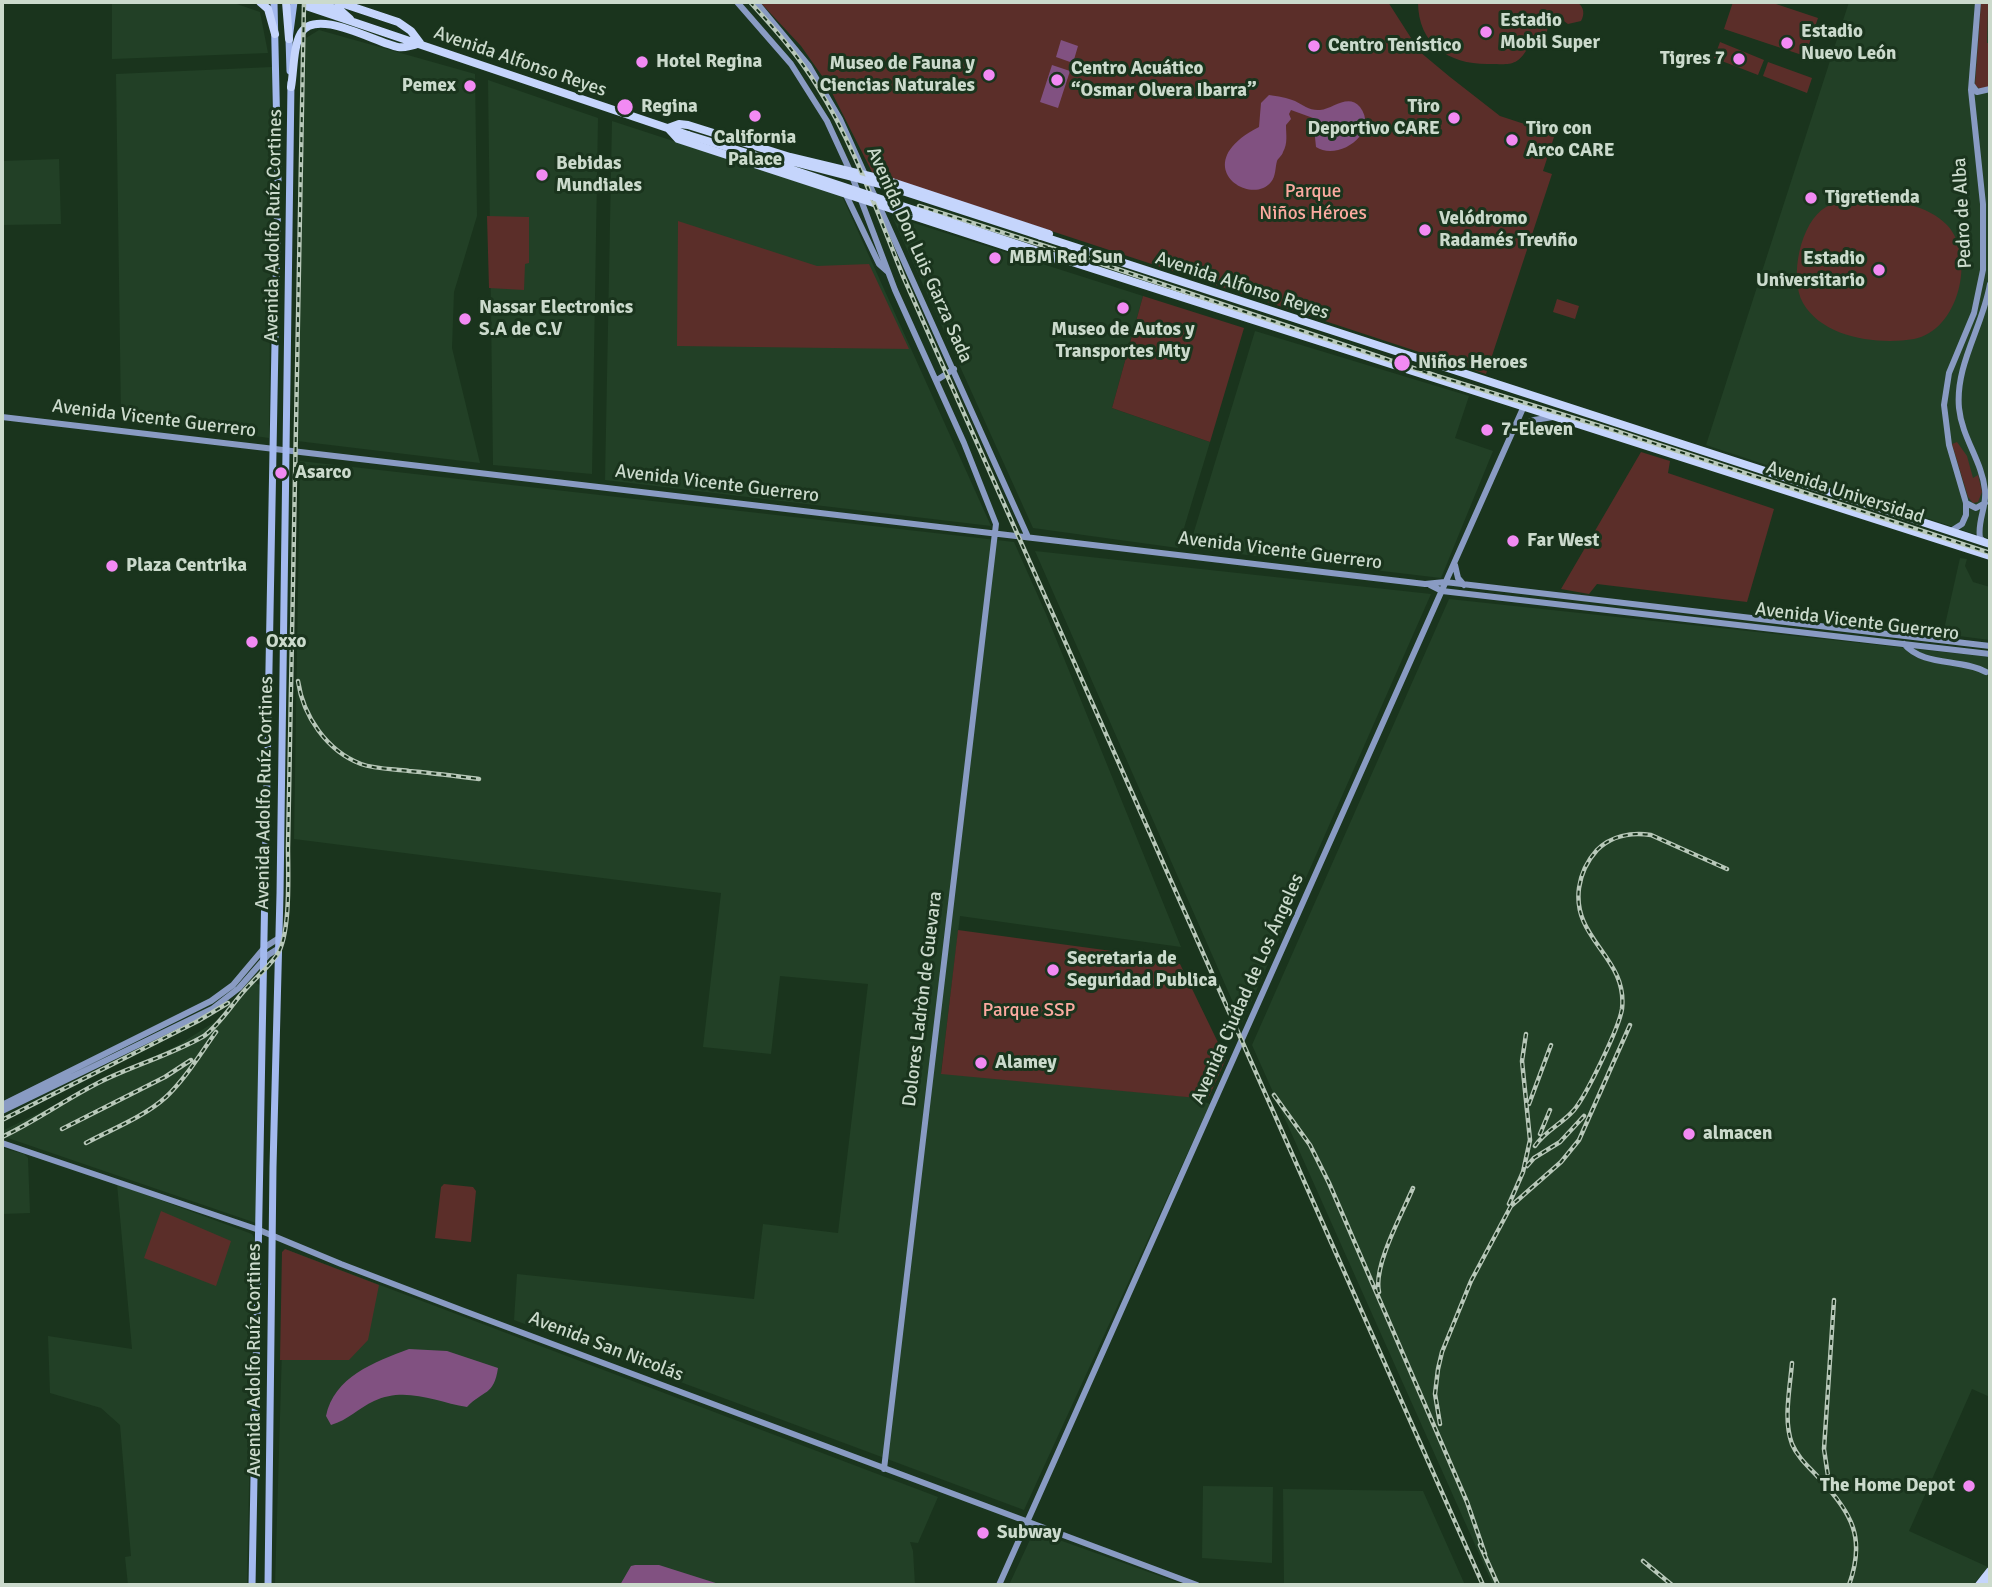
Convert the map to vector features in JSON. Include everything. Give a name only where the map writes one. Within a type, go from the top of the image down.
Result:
[{"type":"highway","points":[[260,2],[268,9],[275,34]]},
{"type":"highway","points":[[286,2],[289,39]]},
{"type":"highway","points":[[316,2],[341,11],[351,20]]},
{"type":"highway","points":[[291,87],[299,35],[313,23],[328,24],[401,47],[420,43],[411,31],[398,22],[338,2]]},
{"type":"highway","name":"Avenida Alfonso Reyes","points":[[306,6],[1083,266],[1691,459]]},
{"type":"highway","points":[[1083,266],[1061,264],[678,139],[668,128],[679,124],[688,125],[811,162],[865,175],[1103,252],[1112,260]]},
{"type":"highway","name":"Avenida Alfonso Reyes","points":[[764,158],[786,160],[887,186],[1709,455]]},
{"type":"highway","points":[[811,162],[817,184]]},
{"type":"highway","points":[[841,192],[850,171]]},
{"type":"highway","points":[[858,198],[865,175]]},
{"type":"highway","points":[[1314,326],[1331,345]]},
{"type":"highway","points":[[1509,389],[1536,410]]},
{"type":"highway","name":"Avenida Universidad","points":[[1709,455],[1990,544]]},
{"type":"highway","name":"Avenida Universidad","points":[[1691,459],[1990,556]]},
{"type":"highway","points":[[1745,477],[1787,480]]},
{"type":"highway","points":[[1979,1585],[1990,1571]]},
{"type":"main road","name":"Avenida Adolfo Ruíz Cortines","points":[[253,1585],[278,181],[274,2]]},
{"type":"main road","name":"Avenida Adolfo Ruíz Cortines","points":[[268,1585],[291,87],[289,39],[294,2]]},
{"type":"main road","points":[[265,896],[272,899],[279,894]]},
{"type":"main road","points":[[262,1030],[269,1028],[276,1032]]},
{"type":"street","name":"Avenida Don Luis Garza Sada","points":[[737,2],[768,35],[802,79],[827,121],[850,171],[858,198],[888,271],[993,512],[995,533]]},
{"type":"street","name":"Avenida Don Luis Garza Sada","points":[[756,2],[799,52],[840,119],[1028,537]]},
{"type":"street","name":"Pedro de Alba","points":[[1966,503],[1949,445],[1944,399],[1948,378],[1974,313],[1983,270],[1983,204],[1971,84],[1978,2]]},
{"type":"street","points":[[1971,84],[1977,92],[1990,89]]},
{"type":"street","points":[[841,192],[878,264],[888,271]]},
{"type":"street","name":"Pedro de Alba","points":[[1990,284],[1985,309],[1962,368],[1959,406],[1961,420],[1982,471],[1985,503],[1979,534],[1983,541],[1990,544]]},
{"type":"street","points":[[937,380],[954,369]]},
{"type":"street","points":[[1948,378],[1960,380]]},
{"type":"street","name":"Avenida Ciudad de Los Ángeles","points":[[999,1585],[1524,406]]},
{"type":"street","name":"Avenida Vicente Guerrero","points":[[2,417],[1428,584],[1446,582],[1990,646]]},
{"type":"street","points":[[1515,427],[1534,420],[1557,417]]},
{"type":"street","points":[[1949,532],[1962,524],[1966,503],[1976,508],[1985,503]]},
{"type":"street","name":"Dolores Ladròn de Guevara","points":[[884,1469],[995,533]]},
{"type":"street","points":[[1455,561],[1455,572],[1464,584]]},
{"type":"street","name":"Avenida Vicente Guerrero","points":[[1428,584],[1442,591],[1990,654]]},
{"type":"street","points":[[1904,644],[1917,656],[1968,664],[1986,672]]},
{"type":"street","points":[[2,1105],[211,1001],[233,985],[265,947],[279,939]]},
{"type":"street","points":[[2,1111],[212,1009],[239,988],[265,959],[279,948]]},
{"type":"street","name":"Avenida San Nicolás","points":[[2,1143],[259,1230],[341,1264],[1197,1585]]},
{"type":"shaded area","points":[[112,2],[231,2],[260,12],[268,53],[112,59]]},
{"type":"shaded area","points":[[1849,2],[1990,2],[1990,539],[1706,445]]},
{"type":"shaded area","points":[[319,30],[475,74],[477,216],[454,292],[452,348],[480,463],[297,441],[306,38]]},
{"type":"shaded area","points":[[1061,40],[1078,46],[1073,63],[1056,57]]},
{"type":"shaded area","points":[[1052,65],[1070,71],[1058,108],[1040,102]]},
{"type":"shaded area","points":[[272,67],[269,438],[121,417],[116,74]]},
{"type":"shaded area","points":[[488,80],[598,118],[592,474],[493,465]]},
{"type":"shaded area","points":[[1269,95],[1289,99],[1316,110],[1351,101],[1360,107],[1365,117],[1365,126],[1361,135],[1345,148],[1325,151],[1316,147],[1313,118],[1291,110],[1291,119],[1286,125],[1286,145],[1277,161],[1273,180],[1261,189],[1250,190],[1239,186],[1230,178],[1225,168],[1227,155],[1238,141],[1259,127],[1261,103]]},
{"type":"shaded area","points":[[612,121],[842,196],[991,526],[605,480]]},
{"type":"shaded area","points":[[59,159],[61,224],[2,225],[2,161]]},
{"type":"shaded area","points":[[892,216],[1143,296],[1112,408],[1210,442],[1178,548],[1033,528]]},
{"type":"shaded area","points":[[1255,331],[1469,396],[1455,438],[1493,451],[1441,578],[1189,548]]},
{"type":"shaded area","points":[[300,461],[1014,542],[1046,614],[1181,947],[960,916],[941,1073],[1191,1097],[1210,1104],[1024,1510],[514,1320],[517,1274],[754,1299],[763,1224],[838,1233],[868,984],[780,976],[771,1054],[703,1047],[721,893],[294,839]]},
{"type":"shaded area","points":[[1035,551],[1431,594],[1242,1023]]},
{"type":"shaded area","points":[[1960,558],[1967,559],[1965,566],[1973,582],[1990,587],[1990,640],[1943,634]]},
{"type":"shaded area","points":[[1449,599],[1990,657],[1990,1397],[1972,1389],[1909,1531],[1988,1567],[1973,1585],[1493,1585],[1252,1045]]},
{"type":"shaded area","points":[[253,982],[260,985],[256,1223],[2,1136],[2,1131],[180,1044],[216,1021]]},
{"type":"shaded area","points":[[2,1148],[24,1154],[28,1158],[30,1213],[2,1214]]},
{"type":"shaded area","points":[[117,1184],[252,1234],[254,1238],[247,1585],[128,1585],[125,1557],[131,1556],[120,1425],[101,1408],[50,1393],[48,1336],[132,1349]]},
{"type":"shaded area","points":[[285,1249],[938,1497],[918,1543],[910,1542],[915,1585],[275,1585]]},
{"type":"shaded area","points":[[409,1349],[447,1351],[498,1368],[494,1384],[467,1407],[421,1396],[398,1395],[374,1401],[331,1425],[326,1416],[330,1402],[347,1381],[382,1359]]},
{"type":"shaded area","points":[[1203,1486],[1273,1487],[1272,1563],[1202,1558]]},
{"type":"shaded area","points":[[1283,1489],[1423,1491],[1465,1585],[1284,1585]]},
{"type":"shaded area","points":[[1034,1531],[1185,1585],[1009,1585]]},
{"type":"shaded area","points":[[659,1565],[722,1585],[620,1585],[631,1566]]},
{"type":"green space","name":"Parque Niños Héroes","points":[[760,2],[1388,2],[1420,52],[1450,77],[1500,116],[1555,134],[1543,171],[1552,174],[1486,374],[872,172],[827,83],[801,46]]},
{"type":"green space","name":"Estadio Mobil Super","points":[[1418,2],[1577,2],[1583,13],[1581,21],[1568,24],[1551,17],[1543,45],[1514,39],[1513,43],[1527,49],[1516,62],[1475,63],[1450,56],[1430,41],[1419,17]]},
{"type":"green space","name":"Estadio Nuevo León","points":[[1733,2],[1770,2],[1818,18],[1805,56],[1724,29]]},
{"type":"green space","points":[[1990,2],[1987,43],[1990,43],[1990,86],[1980,89],[1975,85],[1981,3]]},
{"type":"green space","name":"Tigres 7","points":[[1720,42],[1764,60],[1758,75],[1714,58]]},
{"type":"green space","name":"Tigres 7","points":[[1768,62],[1812,78],[1807,93],[1763,76]]},
{"type":"green space","name":"Estadio Universitario","points":[[1847,200],[1899,202],[1921,208],[1947,225],[1956,239],[1961,255],[1961,273],[1952,308],[1942,322],[1929,333],[1914,339],[1884,341],[1837,331],[1812,315],[1799,292],[1797,266],[1800,251],[1809,225],[1817,214],[1826,207]]},
{"type":"green space","points":[[487,216],[529,217],[529,263],[525,264],[524,290],[489,288]]},
{"type":"green space","points":[[678,221],[817,266],[869,264],[909,349],[677,346]]},
{"type":"green space","points":[[1143,296],[1244,328],[1210,442],[1112,408]]},
{"type":"green space","points":[[1557,299],[1579,306],[1575,319],[1553,312]]},
{"type":"green space","points":[[1957,442],[1967,456],[1973,478],[1978,475],[1982,492],[1978,502],[1973,503],[1968,497],[1952,444]]},
{"type":"green space","points":[[1641,452],[1670,461],[1668,473],[1774,509],[1747,602],[1597,584],[1589,594],[1561,589]]},
{"type":"green space","name":"Parque SSP","points":[[958,930],[1119,952],[1180,964],[1226,1059],[1208,1099],[941,1074]]},
{"type":"green space","points":[[444,1184],[473,1187],[476,1191],[471,1242],[435,1238],[441,1187]]},
{"type":"green space","points":[[161,1211],[231,1241],[216,1286],[144,1258]]},
{"type":"green space","points":[[285,1249],[379,1285],[368,1340],[349,1360],[280,1360],[282,1252]]},
{"type":"railway","points":[[2,1137],[100,1082],[204,1036],[277,955],[285,933],[304,2]]},
{"type":"railway","points":[[750,2],[810,75],[854,155],[903,276],[1483,1585]]},
{"type":"railway","points":[[919,206],[1990,553]]},
{"type":"railway","points":[[298,681],[311,719],[327,741],[349,758],[378,768],[479,779]]},
{"type":"railway","points":[[1535,1146],[1574,1110],[1609,1046],[1622,1009],[1622,991],[1617,975],[1591,935],[1579,906],[1580,883],[1590,859],[1597,850],[1615,838],[1644,834],[1727,869]]},
{"type":"railway","points":[[2,1120],[198,1021],[228,1003]]},
{"type":"railway","points":[[1440,1424],[1435,1394],[1438,1369],[1442,1352],[1471,1281],[1511,1206],[1561,1162],[1579,1140],[1630,1025]]},
{"type":"railway","points":[[86,1143],[138,1117],[166,1097],[216,1032]]},
{"type":"railway","points":[[1509,1204],[1523,1172],[1530,1140],[1522,1061],[1526,1034]]},
{"type":"railway","points":[[1529,1104],[1551,1045]]},
{"type":"railway","points":[[62,1129],[165,1077],[191,1060]]},
{"type":"railway","points":[[1274,1095],[1310,1145],[1329,1183],[1467,1502],[1485,1554]]},
{"type":"railway","points":[[1540,1134],[1550,1110]]},
{"type":"railway","points":[[1527,1166],[1534,1158],[1560,1142],[1584,1116]]},
{"type":"railway","points":[[1379,1292],[1378,1281],[1384,1255],[1413,1188]]},
{"type":"railway","points":[[1834,1300],[1824,1449],[1828,1476],[1834,1490]]},
{"type":"railway","points":[[1792,1363],[1788,1404],[1789,1435],[1797,1454],[1840,1503],[1853,1527],[1856,1553],[1849,1585]]},
{"type":"railway","points":[[1480,1545],[1498,1585]]},
{"type":"railway","points":[[1643,1561],[1672,1585]]},
{"type":"place","name":"Estadio Mobil Super","points":[[1486,32]]},
{"type":"place","name":"Estadio Nuevo León","points":[[1787,43]]},
{"type":"place","name":"Centro Tenístico","points":[[1314,46]]},
{"type":"place","name":"Tigres 7","points":[[1739,59]]},
{"type":"place","name":"Hotel Regina","points":[[642,62]]},
{"type":"place","name":"Museo de Fauna y Ciencias Naturales","points":[[989,75]]},
{"type":"place","name":"Centro Acuático “Osmar Olvera Ibarra”","points":[[1057,80]]},
{"type":"place","name":"Pemex","points":[[470,86]]},
{"type":"place","name":"Regina","points":[[625,107]]},
{"type":"place","name":"California Palace","points":[[755,116]]},
{"type":"place","name":"Tiro Deportivo CARE","points":[[1454,118]]},
{"type":"place","name":"Tiro con Arco CARE","points":[[1512,140]]},
{"type":"place","name":"Bebidas Mundiales","points":[[542,175]]},
{"type":"place","name":"Tigretienda","points":[[1811,198]]},
{"type":"place","name":"Velódromo Radamés Treviño","points":[[1425,230]]},
{"type":"place","name":"MBM Red Sun","points":[[995,258]]},
{"type":"place","name":"Estadio Universitario","points":[[1879,270]]},
{"type":"place","name":"Museo de Autos y Transportes Mty","points":[[1123,308]]},
{"type":"place","name":"Nassar Electronics S.A de C.V","points":[[465,319]]},
{"type":"place","name":"Niños Heroes","points":[[1402,363]]},
{"type":"place","name":"7-Eleven","points":[[1487,430]]},
{"type":"place","name":"Asarco","points":[[281,473]]},
{"type":"place","name":"Far West","points":[[1513,541]]},
{"type":"place","name":"Plaza Centrika","points":[[112,566]]},
{"type":"place","name":"Oxxo","points":[[252,642]]},
{"type":"place","name":"Secretaria de Seguridad Publica","points":[[1053,970]]},
{"type":"place","name":"Alamey","points":[[981,1063]]},
{"type":"place","name":"almacen","points":[[1689,1134]]},
{"type":"place","name":"The Home Depot","points":[[1969,1486]]},
{"type":"place","name":"Subway","points":[[983,1533]]}]
